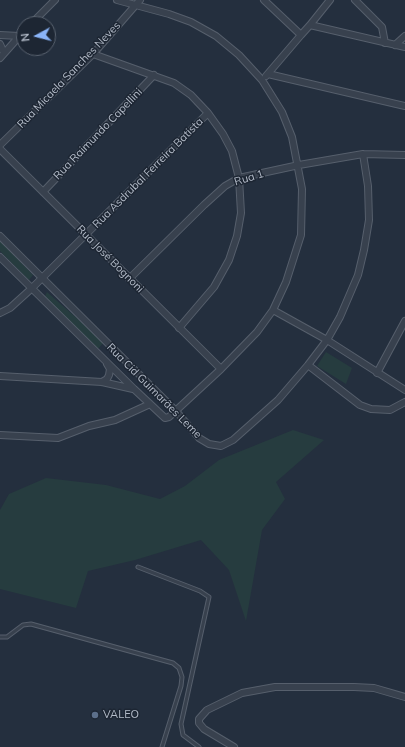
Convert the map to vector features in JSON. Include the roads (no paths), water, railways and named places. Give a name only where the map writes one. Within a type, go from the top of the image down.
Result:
[{"type":"street","points":[[39,16],[55,0]]},
{"type":"street","points":[[117,0],[139,2],[192,22],[216,36],[239,55],[262,80],[282,112],[292,137],[299,165],[302,189],[301,235],[286,282],[273,310],[257,332],[221,369],[176,411]]},
{"type":"street","points":[[264,0],[302,35]]},
{"type":"street","points":[[262,80],[302,35],[330,0]]},
{"type":"street","points":[[355,0],[382,27],[385,42]]},
{"type":"street","name":"Rua Micaela Sanches Neves","points":[[0,145],[93,54],[139,2]]},
{"type":"street","points":[[310,25],[405,47]]},
{"type":"street","points":[[0,35],[16,34]]},
{"type":"street","points":[[395,44],[405,36]]},
{"type":"street","points":[[2,56],[16,41]]},
{"type":"street","points":[[0,44],[2,56]]},
{"type":"street","points":[[93,54],[154,75],[180,87],[191,95],[208,113],[223,134],[232,151],[239,178],[241,212],[237,236],[229,260],[214,287],[179,328]]},
{"type":"street","points":[[268,74],[405,106]]},
{"type":"street","name":"Rua Raimundo Capellini","points":[[42,192],[154,75]]},
{"type":"street","name":"Rua Asdrubal Ferreira Batista","points":[[0,313],[10,308],[32,289],[208,113]]},
{"type":"street","name":"Rua José Bognoni","points":[[0,149],[221,369]]},
{"type":"street","name":"Rua 1","points":[[129,279],[204,205],[225,186],[239,178],[299,165],[363,154],[405,155]]},
{"type":"street","name":"Rua Cid Guimarães Leme","points":[[0,236],[176,411],[199,438],[215,446],[226,444],[278,400],[327,340],[343,310],[358,275],[364,250],[368,213],[368,186],[363,154]]},
{"type":"street","name":"Rua Cid Guimarães Leme","points":[[0,257],[162,416],[169,417],[176,411]]},
{"type":"street","points":[[273,310],[327,340],[405,390]]},
{"type":"street","points":[[377,373],[405,321]]},
{"type":"street","points":[[102,382],[107,379],[110,370],[106,361]]},
{"type":"street","points":[[308,365],[360,405],[371,409],[390,410],[405,402]]},
{"type":"street","points":[[0,376],[102,382],[134,389]]},
{"type":"street","points":[[0,435],[58,438],[89,426],[115,420],[150,404]]},
{"type":"street","points":[[234,747],[204,729],[199,723],[199,719],[207,710],[242,693],[275,687],[354,687],[374,688],[405,696]]},
{"type":"lane","points":[[138,567],[200,591],[209,597],[181,724],[183,735],[198,747]]},
{"type":"lane","points":[[0,637],[7,637],[23,625],[32,624],[173,663],[179,668],[182,677],[162,747]]},
{"type":"place","name":"VALEO","points":[[95,715]]}]
